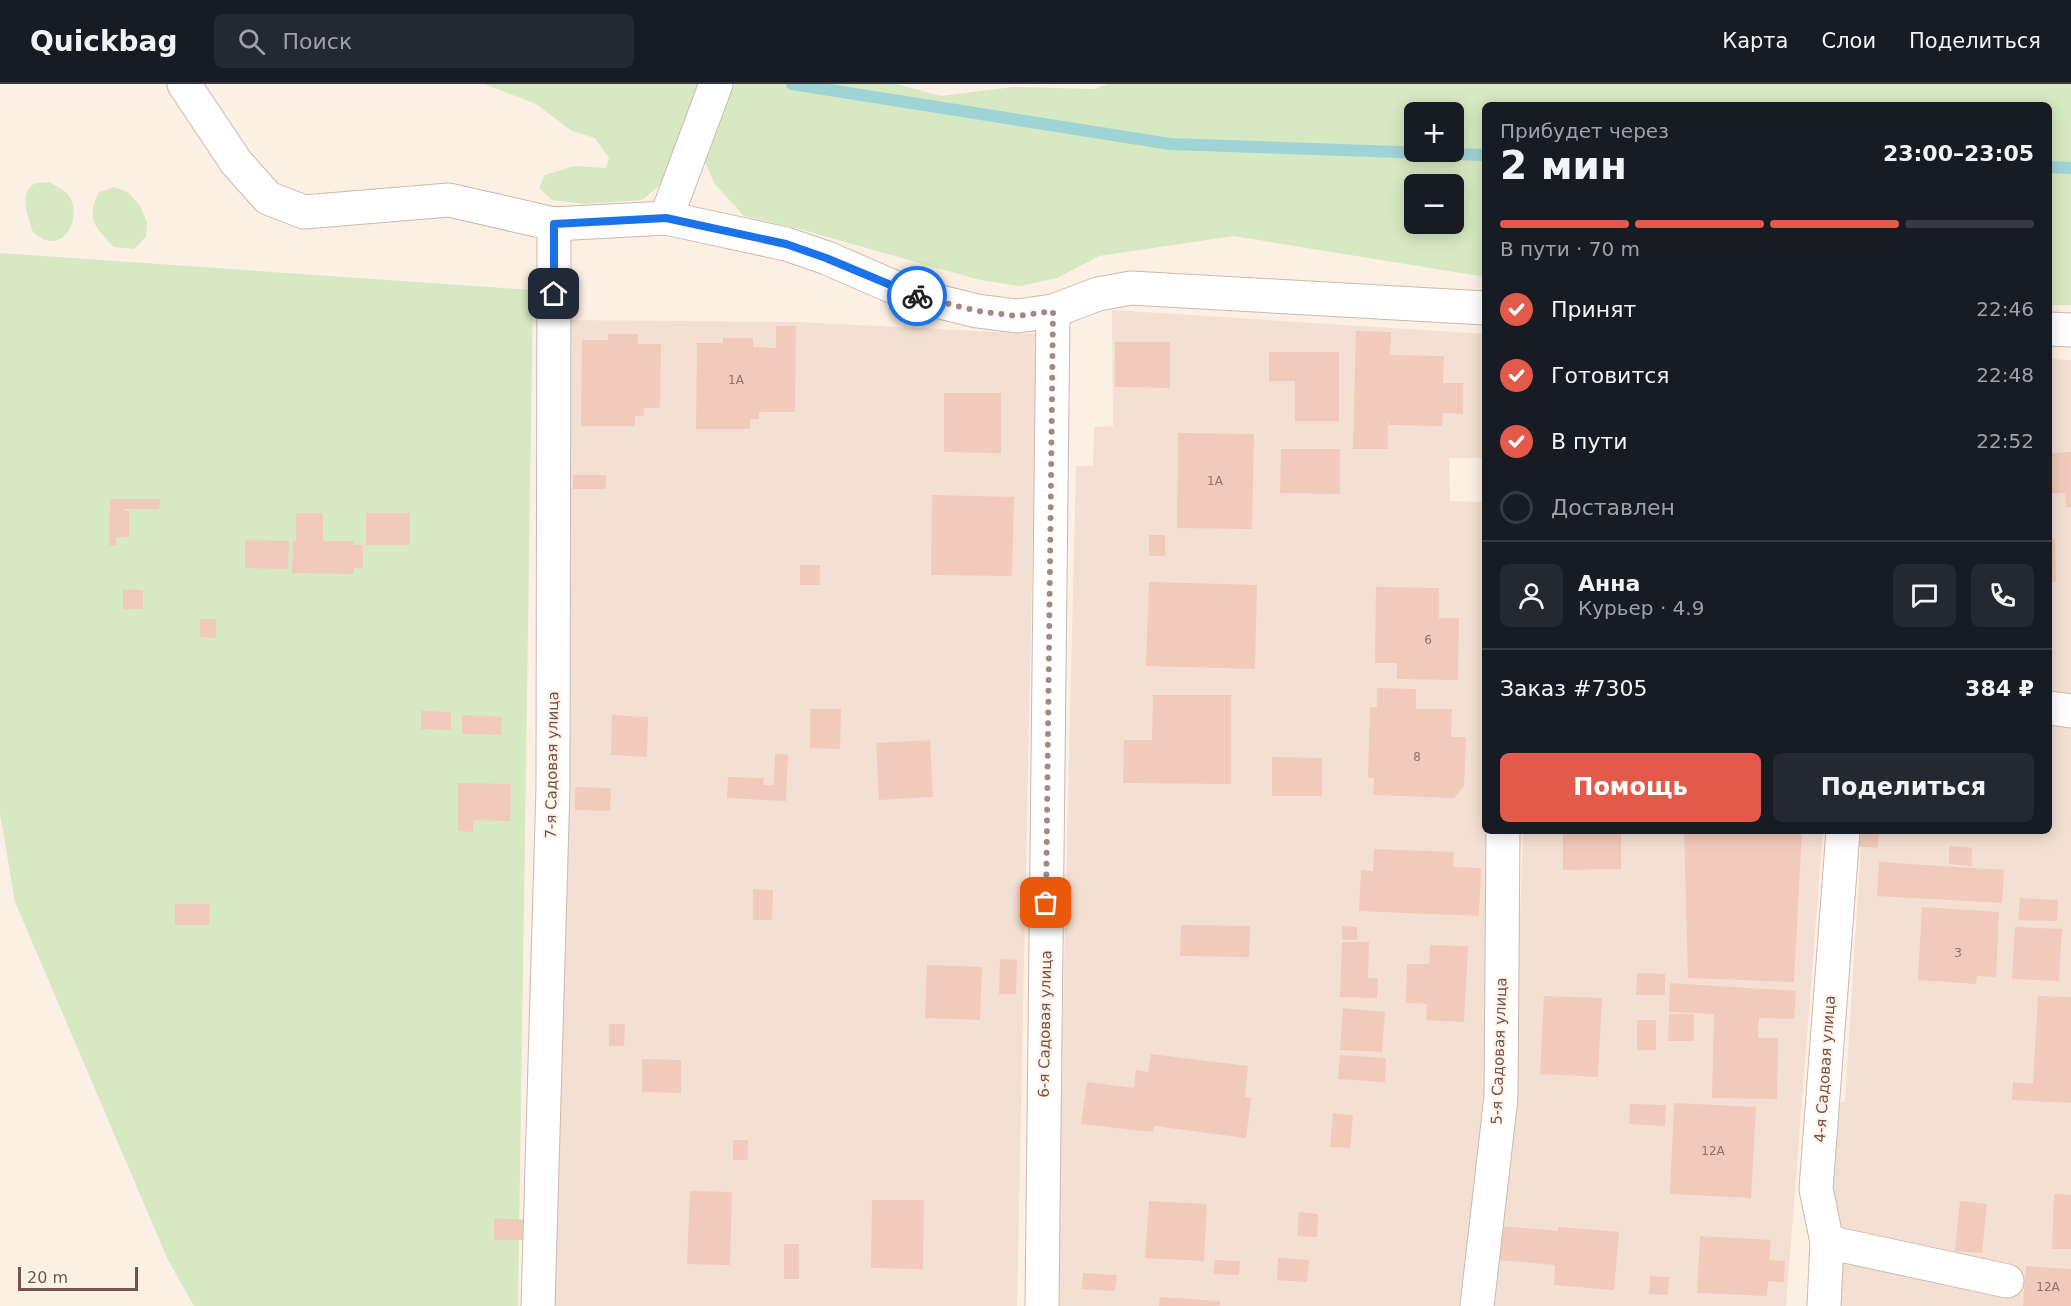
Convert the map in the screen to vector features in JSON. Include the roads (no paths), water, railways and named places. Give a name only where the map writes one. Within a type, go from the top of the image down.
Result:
[{"type":"street","points":[[184,84],[236,162],[268,198],[304,212],[449,200],[554,224],[666,218],[786,244],[826,258],[912,295],[977,311],[1017,316],[1053,311],[1098,294],[1131,288],[1482,308]]},
{"type":"street","points":[[666,218],[716,84]]},
{"type":"street","name":"7-я Садовая улица","points":[[538,1306],[552,787],[554,224]]},
{"type":"street","name":"6-я Садовая улица","points":[[1042,1306],[1053,311]]},
{"type":"street","points":[[2052,329],[2071,330]]},
{"type":"street","points":[[2052,708],[2071,711]]},
{"type":"street","name":"5-я Садовая улица","points":[[1478,1306],[1501,1097],[1503,834]]},
{"type":"street","name":"4-я Садовая улица","points":[[1824,1306],[1827,1242],[1816,1189],[1843,834]]},
{"type":"street","points":[[1827,1242],[2007,1281]]},
{"type":"waterway","points":[[792,84],[1170,144],[1482,155]]},
{"type":"waterway","points":[[2052,167],[2071,168]]}]
